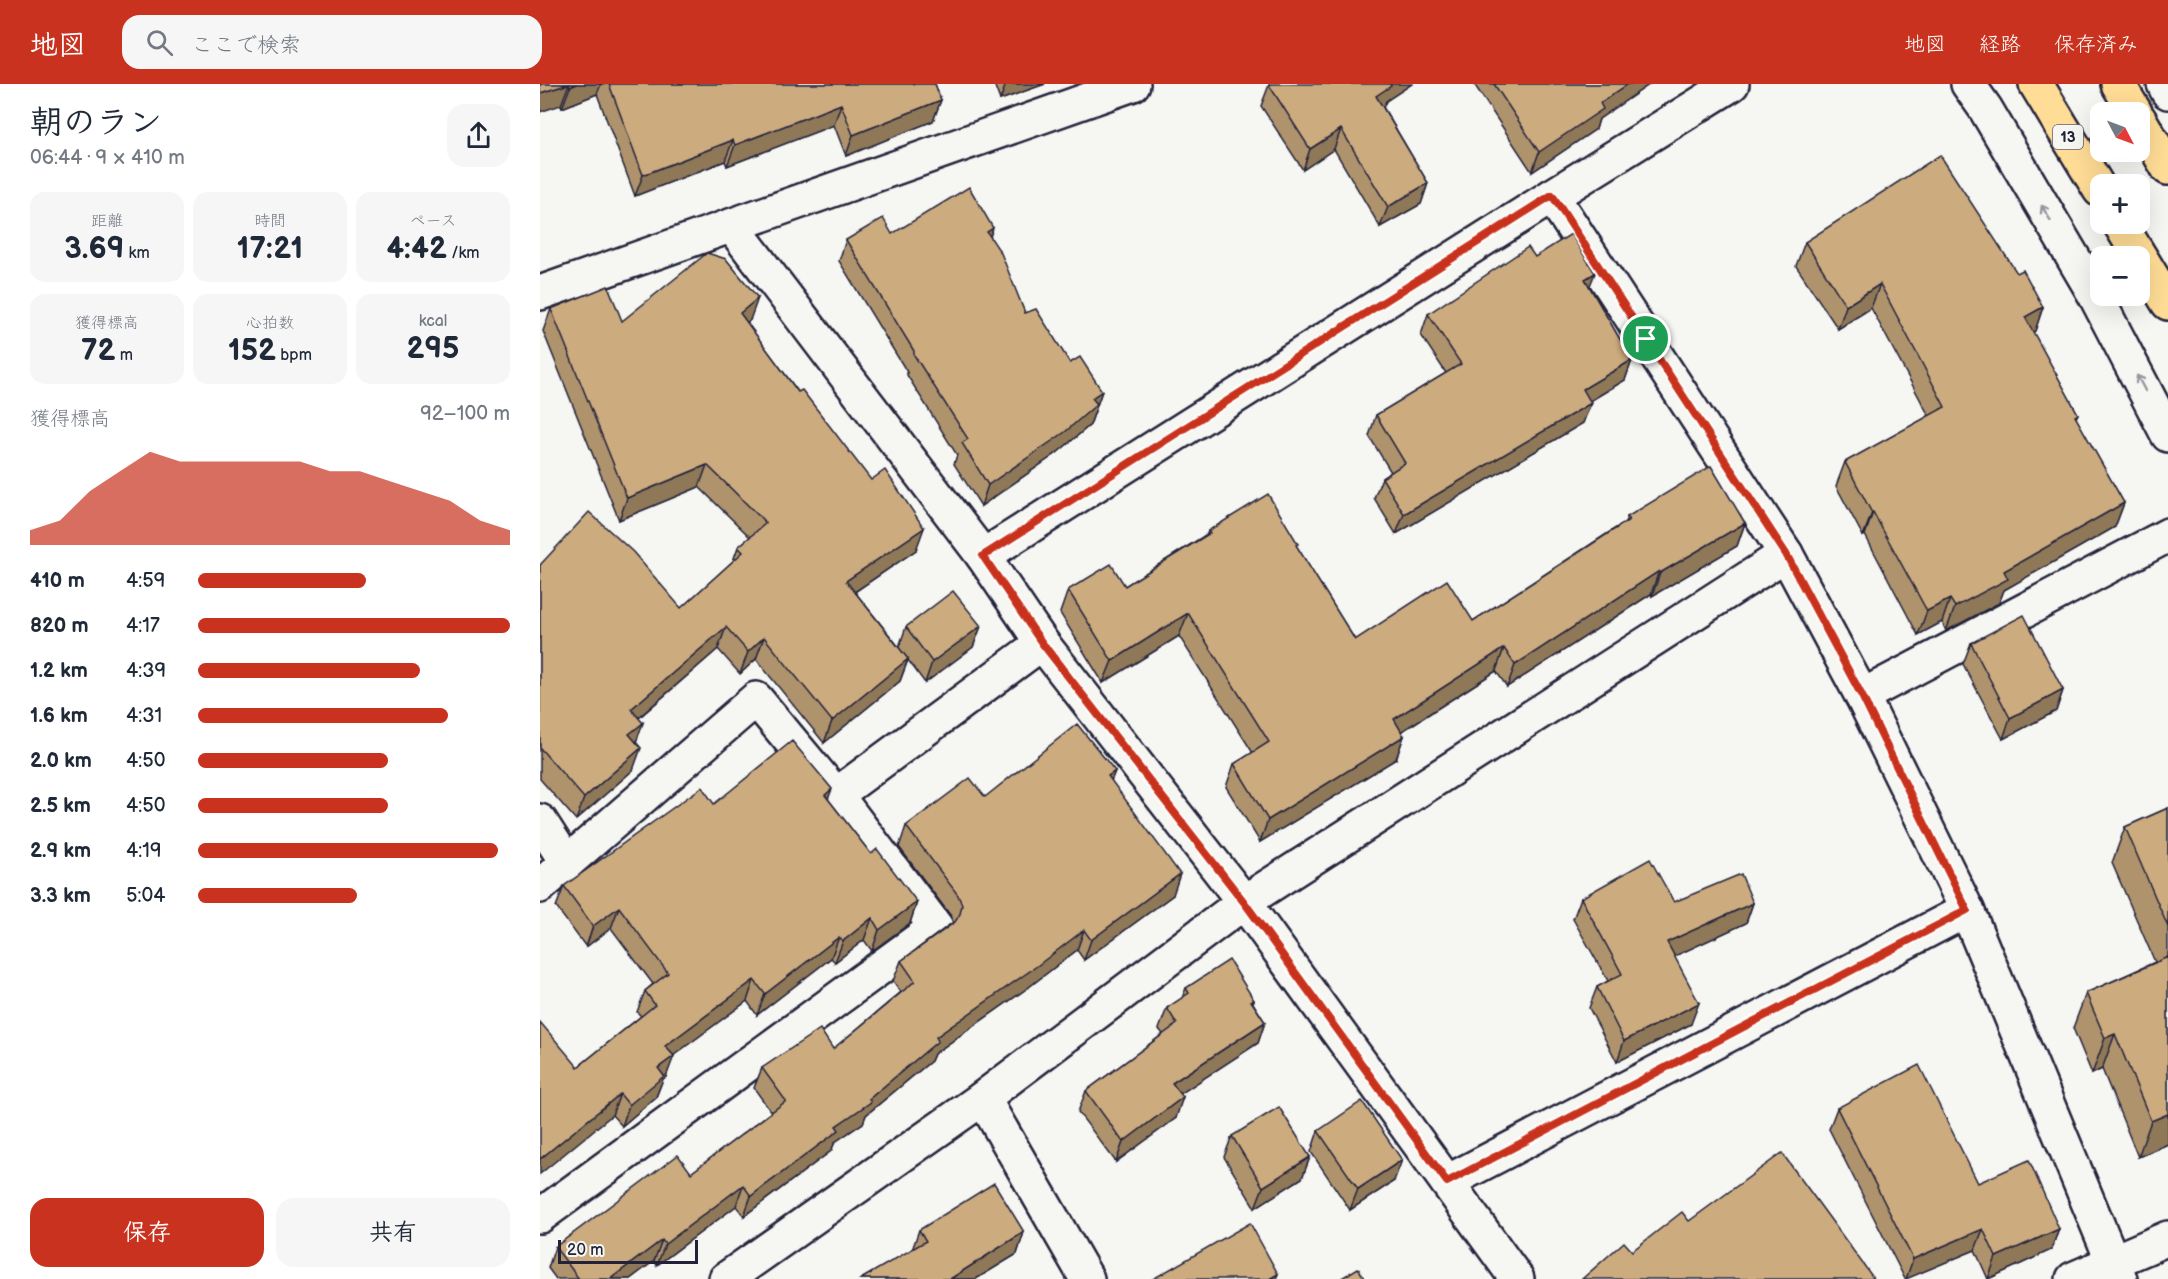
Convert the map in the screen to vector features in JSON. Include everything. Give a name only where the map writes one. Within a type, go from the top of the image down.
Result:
[{"type":"highway","name":"13","points":[[2036,84],[2090,174]]},
{"type":"highway","points":[[2118,84],[2129,102]]},
{"type":"highway","points":[[2150,138],[2168,168]]},
{"type":"highway","points":[[2126,234],[2168,303]]},
{"type":"street","points":[[540,294],[1133,84]]},
{"type":"street","points":[[983,556],[1552,195],[1732,84]]},
{"type":"street","points":[[1968,84],[1991,118],[2094,293],[2168,435]]},
{"type":"street","points":[[2164,84],[2168,92]]},
{"type":"street","points":[[1552,195],[1786,554],[1862,696],[1967,910],[2116,1270]]},
{"type":"street","points":[[732,226],[983,556],[1042,643],[1244,902],[1517,1279]]},
{"type":"street","points":[[1862,696],[2168,535]]},
{"type":"street","points":[[726,1279],[983,1098],[1244,902],[1786,554]]},
{"type":"street","points":[[836,795],[1042,643]]},
{"type":"street","points":[[540,886],[756,699],[836,795],[936,927],[540,1216]]},
{"type":"street","points":[[540,821],[567,863]]},
{"type":"street","points":[[1447,1182],[1967,910]]},
{"type":"street","points":[[983,1098],[1087,1279]]},
{"type":"street","points":[[2073,1279],[2116,1270],[2168,1238]]},
{"type":"building","points":[[540,84],[569,84],[540,93]]},
{"type":"building","points":[[609,84],[935,84],[941,100],[853,135],[841,104],[735,145],[733,140],[643,175]]},
{"type":"building","points":[[1390,84],[1391,86],[1376,96],[1428,183],[1388,207],[1341,129],[1310,149],[1269,85]]},
{"type":"building","points":[[1494,84],[1628,84],[1600,103],[1603,109],[1539,152]]},
{"type":"building","points":[[1940,155],[2017,273],[2023,270],[2043,307],[2025,317],[2078,414],[2075,416],[2124,503],[2004,571],[2008,579],[1955,607],[1950,599],[1927,611],[1845,462],[1945,407],[1880,284],[1846,306],[1805,242]]},
{"type":"building","points":[[969,187],[993,228],[987,232],[1001,253],[1025,313],[1036,309],[1070,363],[1080,357],[1102,391],[1092,398],[1097,404],[1065,432],[988,485],[962,443],[968,439],[914,355],[914,351],[846,240],[883,218],[892,234]]},
{"type":"building","points":[[1571,234],[1595,273],[1585,279],[1632,360],[1583,389],[1591,403],[1404,514],[1382,478],[1405,463],[1376,415],[1461,364],[1428,314],[1528,247],[1535,257]]},
{"type":"building","points":[[707,253],[726,259],[758,298],[740,313],[798,392],[802,390],[871,480],[885,470],[924,528],[846,581],[908,659],[832,721],[764,637],[748,652],[726,627],[631,709],[643,723],[629,734],[641,748],[584,798],[540,748],[540,565],[589,512],[633,552],[681,608],[743,552],[738,547],[766,523],[707,465],[627,498],[551,309],[608,286],[622,321]]},
{"type":"building","points":[[1711,466],[1745,523],[1660,573],[1659,571],[1515,665],[1504,648],[1394,719],[1404,736],[1268,820],[1234,764],[1269,742],[1188,613],[1112,661],[1068,590],[1111,564],[1125,586],[1268,494],[1298,544],[1296,545],[1355,640],[1447,580],[1473,621],[1629,520],[1627,517]]},
{"type":"building","points":[[953,591],[981,626],[932,662],[906,627]]},
{"type":"building","points":[[2024,615],[2063,690],[2010,718],[1971,643]]},
{"type":"building","points":[[1077,724],[1115,771],[1108,776],[1180,874],[1091,940],[1084,930],[936,1037],[938,1041],[869,1099],[871,1102],[836,1126],[839,1130],[751,1196],[743,1185],[665,1244],[662,1240],[610,1279],[579,1279],[555,1247],[678,1155],[691,1173],[786,1101],[762,1068],[820,1029],[833,1049],[915,981],[901,961],[955,922],[962,905],[958,895],[906,826],[970,778],[985,797]]},
{"type":"building","points":[[792,741],[832,789],[825,795],[871,854],[877,849],[917,902],[879,930],[872,918],[843,941],[839,937],[765,994],[754,980],[665,1046],[674,1056],[658,1068],[664,1076],[629,1105],[620,1094],[540,1159],[540,1022],[578,1067],[655,1005],[645,991],[668,973],[619,907],[593,926],[564,886],[702,787],[714,804]]},
{"type":"building","points":[[2168,808],[2168,927],[2125,827]]},
{"type":"building","points":[[1650,859],[1674,902],[1741,874],[1753,903],[1667,942],[1699,1003],[1624,1041],[1597,987],[1622,974],[1581,898]]},
{"type":"building","points":[[2168,957],[2168,1114],[2151,1121],[2115,1034],[2105,1038],[2086,993]]},
{"type":"building","points":[[1229,960],[1265,1022],[1172,1083],[1183,1097],[1123,1142],[1086,1091],[1177,1024],[1167,1008],[1189,993],[1186,988]]},
{"type":"building","points":[[1919,1065],[1978,1183],[2029,1160],[2059,1229],[1996,1257],[1983,1229],[1913,1259],[1837,1108]]},
{"type":"building","points":[[1362,1101],[1402,1160],[1358,1189],[1318,1131]]},
{"type":"building","points":[[1279,1107],[1310,1157],[1263,1187],[1232,1136]]},
{"type":"building","points":[[1782,1153],[1874,1279],[1582,1279],[1624,1242],[1632,1251],[1682,1212],[1689,1221]]},
{"type":"building","points":[[994,1183],[1024,1232],[950,1279],[861,1279],[926,1241],[919,1230]]},
{"type":"building","points":[[1250,1223],[1278,1274],[1269,1279],[1153,1279]]},
{"type":"building","points":[[1358,1268],[1365,1279],[1340,1279]]},
{"type":"route","points":[[1552,195],[1646,339],[1786,554],[1862,696],[1967,910],[1447,1182],[1244,902],[1042,643],[983,556],[1552,195]]}]
